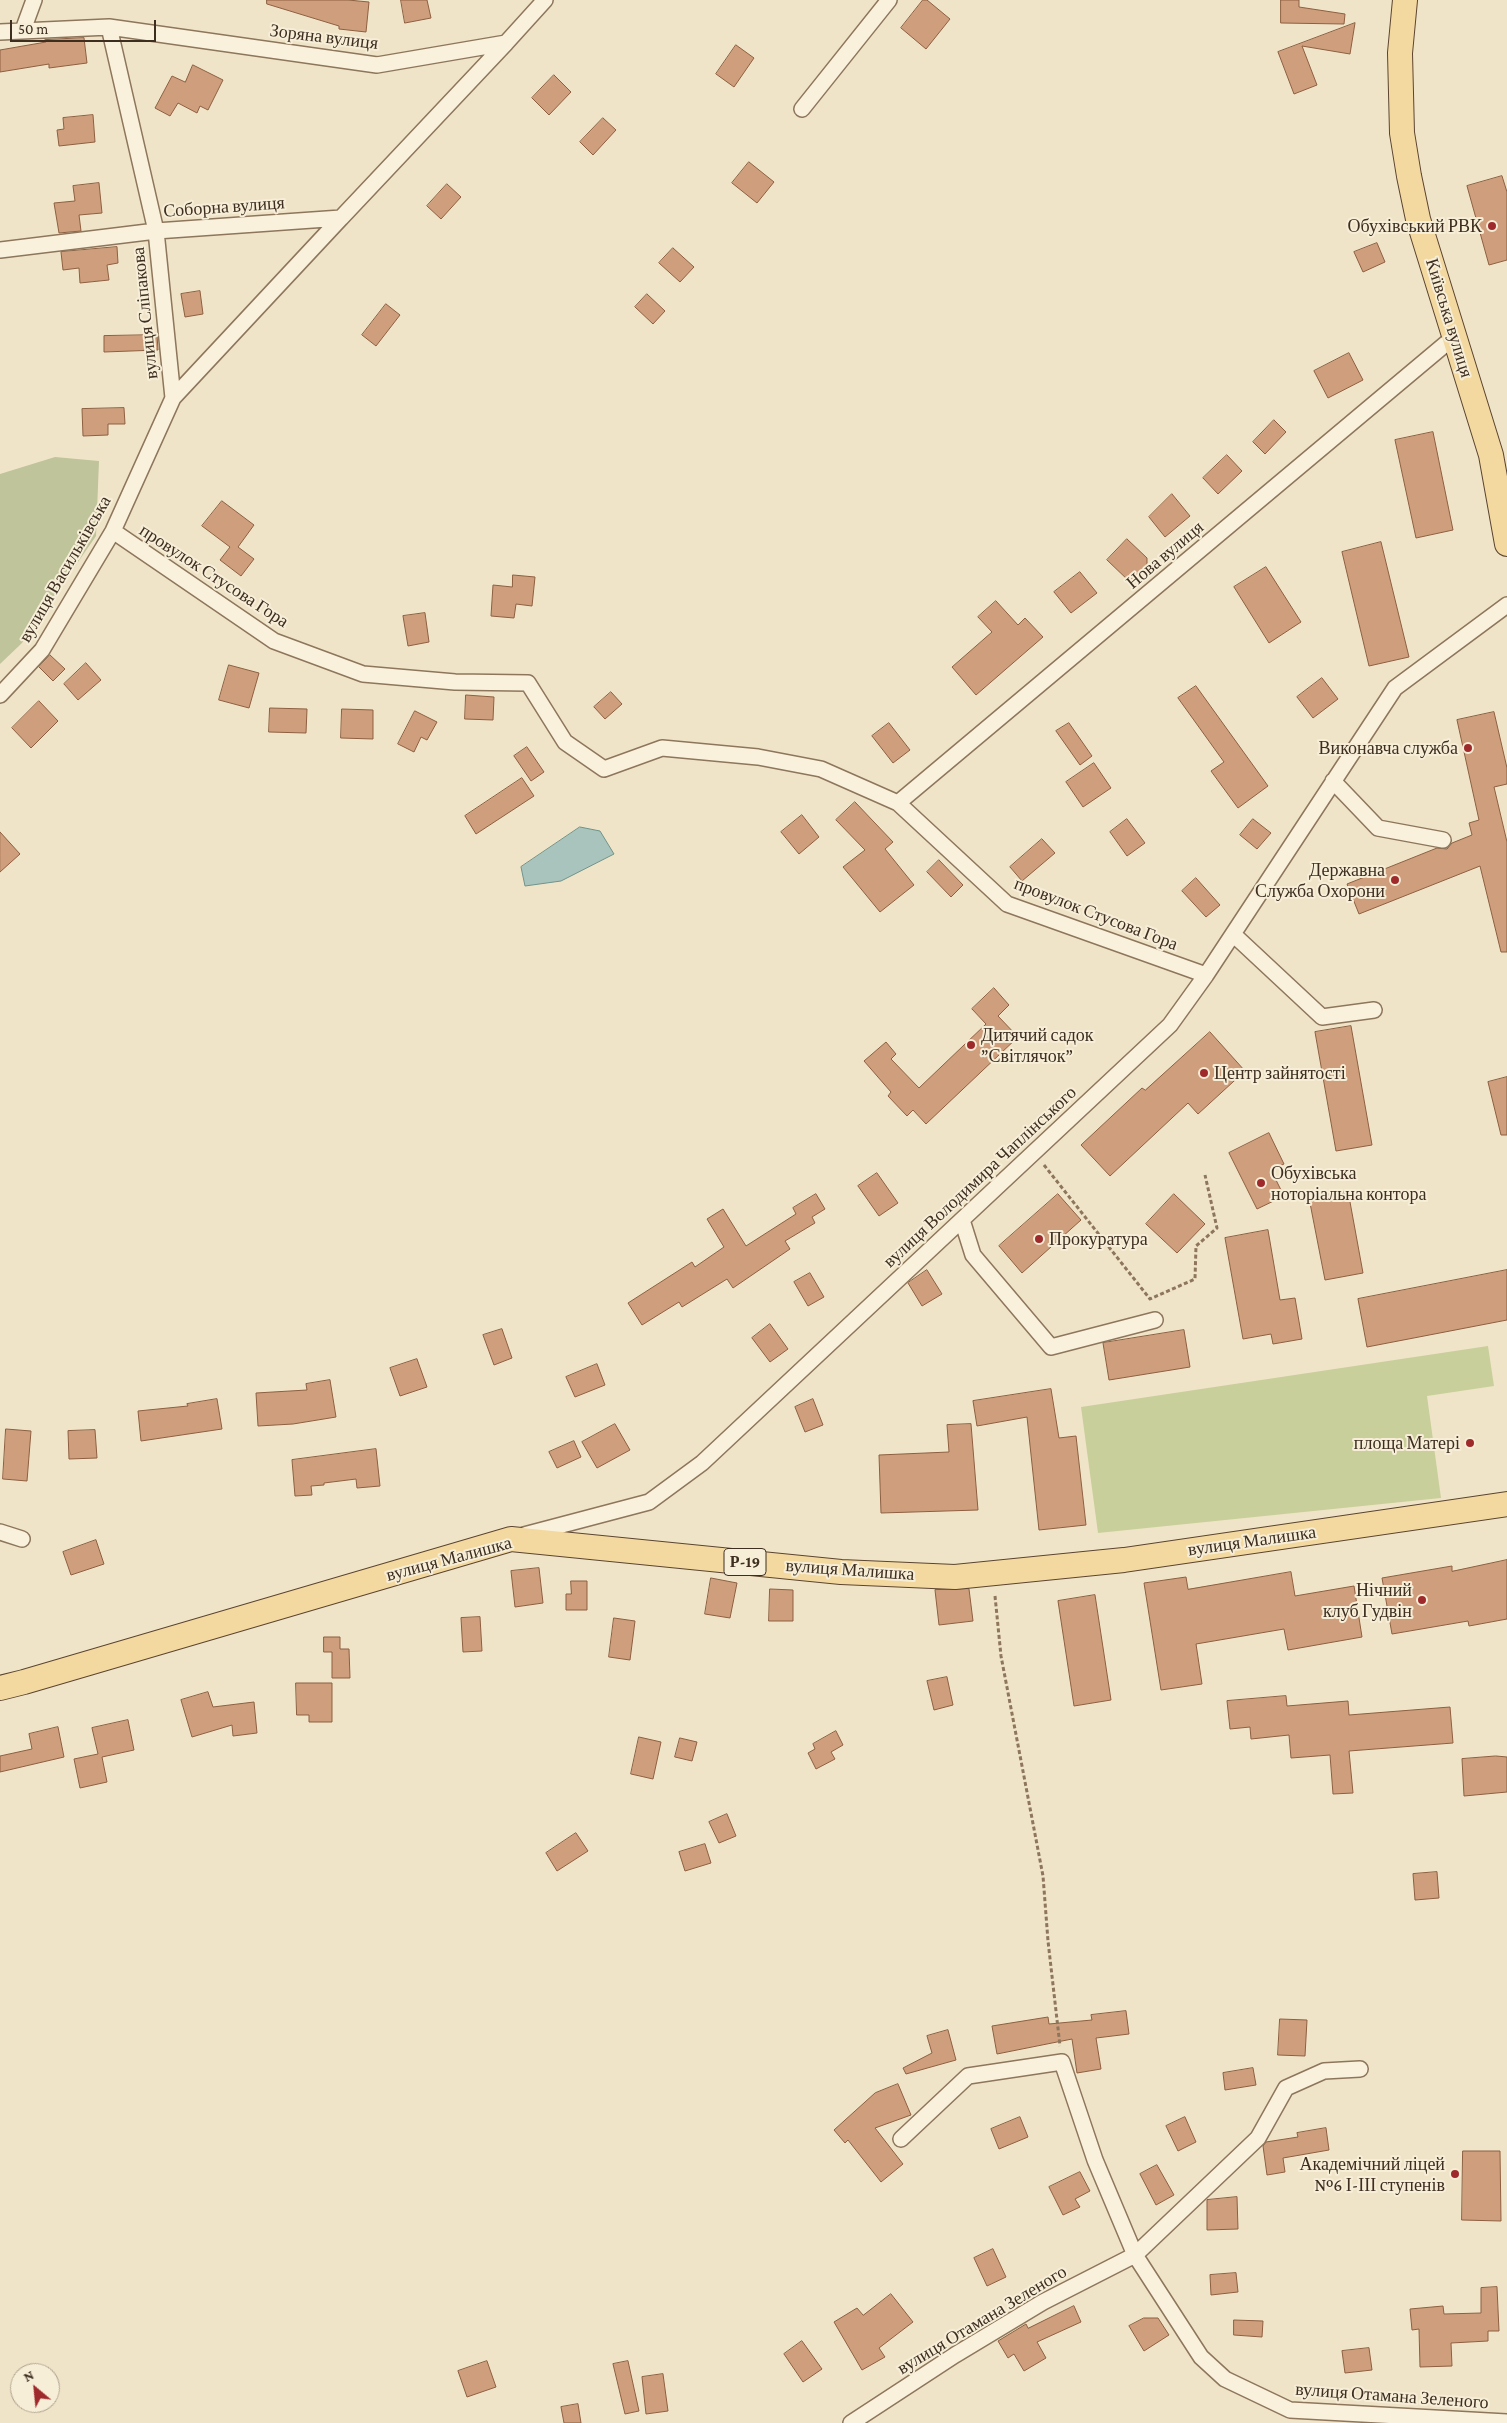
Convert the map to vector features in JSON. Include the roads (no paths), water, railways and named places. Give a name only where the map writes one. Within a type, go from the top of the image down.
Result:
[{"type":"main road","name":"Київська вулиця","points":[[1405,0],[1400,53],[1402,133],[1418,219],[1491,455],[1507,544]]},
{"type":"main road","name":"вулиця Малишка","points":[[0,1688],[511,1539],[841,1572],[955,1577],[1124,1560],[1507,1504]]},
{"type":"street","points":[[23,30],[34,0]]},
{"type":"street","points":[[173,398],[545,0]]},
{"type":"street","points":[[802,109],[889,0]]},
{"type":"street","points":[[0,32],[109,27]]},
{"type":"street","name":"Зоряна вулиця","points":[[109,27],[377,65],[506,42]]},
{"type":"street","name":"Соборна вулиця","points":[[109,27],[156,231],[341,218]]},
{"type":"street","name":"вулиця Сліпакова","points":[[0,250],[156,231],[173,398]]},
{"type":"street","name":"Нова вулиця","points":[[898,803],[1455,336]]},
{"type":"street","name":"вулиця Васильківська","points":[[0,695],[42,650],[113,531],[173,398]]},
{"type":"street","name":"провулок Стусова Гора","points":[[113,531],[274,641],[362,674],[455,682],[528,683],[565,742],[604,769],[662,748],[758,758],[821,769],[898,803],[1007,904],[1206,975]]},
{"type":"street","name":"вулиця Володимира Чаплінського","points":[[511,1539],[649,1502],[702,1463],[1034,1153],[1170,1025],[1206,975],[1395,688],[1507,605]]},
{"type":"street","points":[[1333,781],[1378,828],[1443,840]]},
{"type":"street","points":[[1233,934],[1322,1017],[1374,1010]]},
{"type":"street","points":[[962,1220],[973,1255],[1050,1347],[1155,1320]]},
{"type":"street","points":[[0,1532],[22,1539]]},
{"type":"street","name":"вулиця Отамана Зеленого","points":[[901,2139],[968,2076],[1062,2062],[1095,2160],[1135,2255],[1201,2357],[1225,2379],[1290,2410],[1507,2422]]},
{"type":"street","name":"вулиця Отамана Зеленого","points":[[851,2423],[955,2355],[1043,2302],[1135,2255],[1258,2138],[1286,2088],[1324,2071],[1360,2069]]},
{"type":"water","points":[[580,827],[600,831],[614,854],[561,881],[525,886],[521,867]]},
{"type":"place","name":"Обухівський РВК","points":[[1492,226]]},
{"type":"place","name":"Виконавча служба","points":[[1468,748]]},
{"type":"place","name":"Державна Служба Охорони","points":[[1395,880]]},
{"type":"place","name":"Дитячий садок ”Світлячок”","points":[[971,1045]]},
{"type":"place","name":"Центр зайнятості","points":[[1204,1073]]},
{"type":"place","name":"Обухівська ноторіальна контора","points":[[1261,1183]]},
{"type":"place","name":"Прокуратура","points":[[1039,1239]]},
{"type":"place","name":"площа Матері","points":[[1470,1443]]},
{"type":"place","name":"Нічний клуб Гудвін","points":[[1422,1600]]},
{"type":"place","name":"Академічний ліцей №6 І-ІІІ ступенів","points":[[1455,2174]]}]
